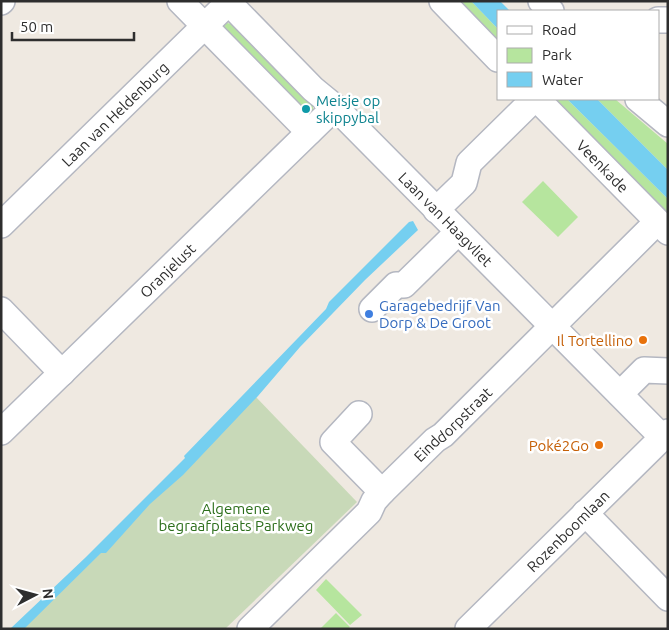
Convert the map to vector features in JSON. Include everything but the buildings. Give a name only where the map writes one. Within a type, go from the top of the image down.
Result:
[{"type":"street","points":[[180,1],[309,132]]},
{"type":"street","points":[[442,1],[497,58]]},
{"type":"street","points":[[541,1],[550,10]]},
{"type":"street","name":"Laan van Heldenburg","points":[[1,225],[228,2]]},
{"type":"street","name":"Laan van Haagvliet","points":[[228,2],[313,89],[335,107],[551,326],[665,435]]},
{"type":"street","points":[[436,210],[464,183],[469,164],[534,100]]},
{"type":"street","name":"Veenkade","points":[[536,100],[663,227]]},
{"type":"street","points":[[639,100],[668,124]]},
{"type":"street","name":"Oranjelust","points":[[1,432],[335,107]]},
{"type":"street","name":"Einddorpstraat","points":[[250,629],[369,512],[374,501],[382,492],[435,440],[443,435],[551,326],[663,227]]},
{"type":"street","points":[[372,309],[396,285],[404,285],[458,232]]},
{"type":"street","points":[[1,310],[62,373]]},
{"type":"street","points":[[620,394],[644,370],[668,371]]},
{"type":"street","points":[[359,414],[333,442],[382,492]]},
{"type":"street","name":"Rozenboomlaan","points":[[468,629],[665,435]]},
{"type":"street","points":[[585,513],[668,598]]},
{"type":"green space","points":[[455,1],[471,1],[497,28],[497,44]]},
{"type":"green space","points":[[227,23],[232,24],[313,106],[313,111],[310,115],[305,115],[222,30],[223,26]]},
{"type":"green space","points":[[552,100],[568,100],[668,199],[668,218]]},
{"type":"green space","points":[[598,100],[616,100],[668,144],[668,170]]},
{"type":"green space","points":[[543,181],[578,217],[558,237],[522,202]]},
{"type":"green space","name":"Algemene begraafplaats Parkweg","points":[[254,395],[357,502],[225,629],[19,629]]},
{"type":"green space","points":[[326,579],[362,615],[350,625],[316,590]]},
{"type":"green space","points":[[336,613],[350,627],[348,629],[320,629]]},
{"type":"water","points":[[471,1],[500,1],[509,10],[497,10],[497,28]]},
{"type":"water","points":[[568,100],[598,100],[668,170],[668,199]]},
{"type":"water","points":[[413,221],[418,230],[365,280],[300,347],[258,396],[183,475],[150,504],[106,553],[101,553],[24,629],[10,629],[86,557],[185,458],[184,456],[326,309],[329,302],[409,222]]},
{"type":"place","name":"Meisje op skippybal","points":[[306,109]]},
{"type":"place","name":"Garagebedrijf Van Dorp & De Groot","points":[[369,314]]},
{"type":"place","name":"Il Tortellino","points":[[643,340]]},
{"type":"place","name":"Poké2Go","points":[[599,445]]}]
